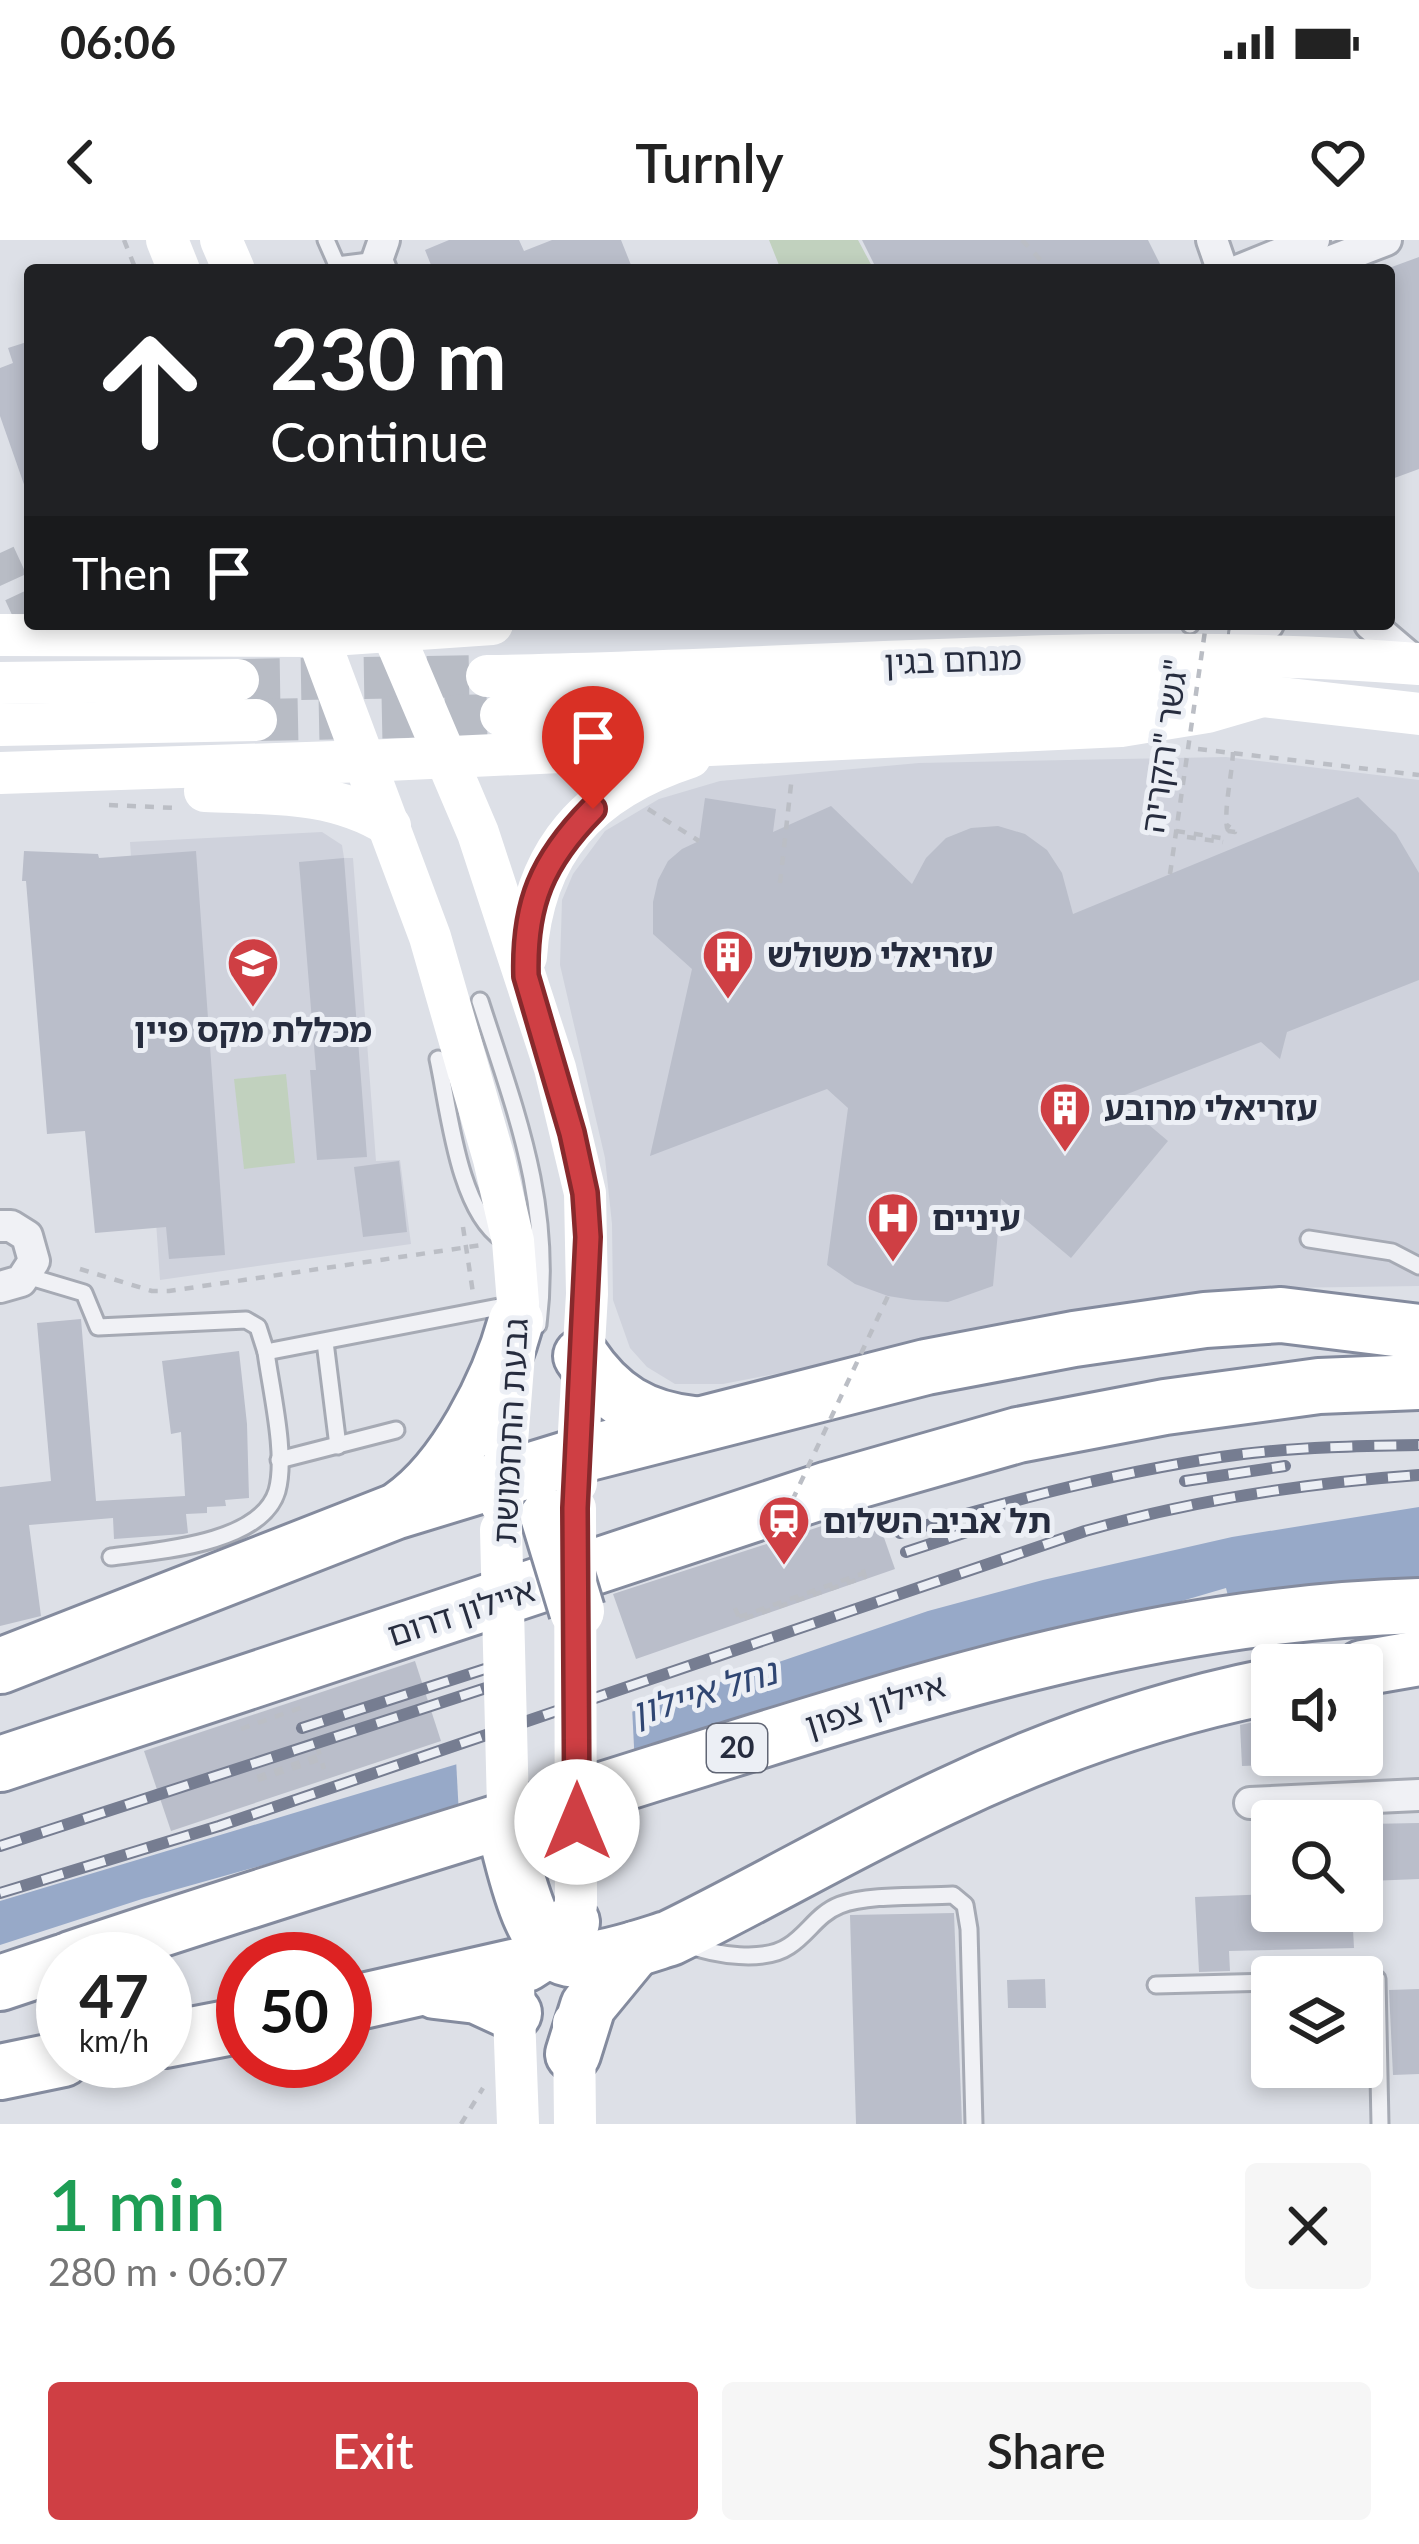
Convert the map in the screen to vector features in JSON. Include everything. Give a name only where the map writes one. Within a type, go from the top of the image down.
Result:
[{"type":"highway","points":[[394,1512],[429,1483],[459,1442],[490,1389],[517,1312]]},
{"type":"highway","points":[[0,1666],[394,1512],[541,1498],[702,1424],[926,1367],[1205,1320],[1281,1315],[1419,1332]]},
{"type":"highway","points":[[581,1356],[626,1405],[663,1420],[702,1424]]},
{"type":"highway","name":"איילון דרום","points":[[0,1764],[829,1489],[1018,1435],[1165,1407],[1319,1386],[1419,1382]]},
{"type":"highway","points":[[541,1498],[577,1611]]},
{"type":"highway","name":"איילון צפון","points":[[156,1932],[954,1680],[1082,1650],[1243,1622],[1419,1606]]},
{"type":"highway","points":[[1383,1664],[1419,1658]]},
{"type":"highway","points":[[573,2054],[588,2006],[652,1944],[1015,1766],[1218,1697],[1251,1690]]},
{"type":"highway","points":[[509,1847],[540,1957]]},
{"type":"highway","points":[[372,2000],[421,1990],[477,1996],[540,1957],[652,1944]]},
{"type":"highway","name":"איילון צפון","points":[[0,1983],[36,1971]]},
{"type":"highway","points":[[0,2072],[36,2065]]},
{"type":"main road","name":"גבעת התחמושת","points":[[315,630],[430,937],[463,1042],[513,1241],[517,1312],[509,1409],[541,1498]]},
{"type":"main road","points":[[0,635],[315,630]]},
{"type":"main road","name":"גבעת התחמושת","points":[[392,630],[449,758],[526,976],[585,1193],[587,1294],[581,1356],[541,1498],[509,1847]]},
{"type":"main road","points":[[1250,630],[1345,659]]},
{"type":"main road","name":"מנחם בגין","points":[[1418,664],[1154,653],[630,674],[494,696],[1146,692],[1262,696],[1419,714]]},
{"type":"main road","points":[[0,683],[238,680]]},
{"type":"main road","points":[[0,773],[449,758],[1120,726],[1207,712],[1262,696]]},
{"type":"main road","points":[[0,725],[256,720]]},
{"type":"main road","points":[[526,976],[530,912],[560,842],[617,789],[646,773],[743,741]]},
{"type":"main road","points":[[0,783],[316,796],[358,808],[390,826]]},
{"type":"main road","points":[[518,2124],[577,1611]]},
{"type":"main road","points":[[540,1957],[573,2054],[575,2124]]},
{"type":"main road","points":[[482,2118],[540,1957]]},
{"type":"street","points":[[1224,263],[1314,240]]},
{"type":"street","points":[[1324,264],[1386,240]]},
{"type":"street","points":[[1377,630],[1418,664]]},
{"type":"street","points":[[0,1226],[11,1226],[27,1237],[20,1274]]},
{"type":"street","points":[[1250,1803],[1419,1795]]},
{"type":"lane","points":[[340,264],[383,250]]},
{"type":"lane","points":[[480,1001],[526,1141],[538,1201],[539,1319],[534,1348],[509,1409]]},
{"type":"lane","points":[[438,1059],[468,1187],[491,1231],[513,1241]]},
{"type":"lane","points":[[1309,1239],[1392,1252],[1419,1266]]},
{"type":"lane","points":[[20,1274],[84,1293],[98,1327],[246,1320],[258,1327],[266,1352],[279,1460],[277,1490],[269,1507],[242,1528],[192,1546],[111,1557]]},
{"type":"lane","points":[[266,1352],[517,1312]]},
{"type":"lane","points":[[325,1342],[338,1447]]},
{"type":"lane","points":[[279,1460],[396,1430]]},
{"type":"lane","points":[[652,1944],[749,1955],[788,1948],[817,1917],[844,1903],[953,1895],[965,1905],[969,1929],[974,2124]]},
{"type":"lane","points":[[1156,1985],[1251,1985]]},
{"type":"lane","points":[[1379,2088],[1380,2124]]},
{"type":"path","points":[[1022,240],[1044,264]]},
{"type":"path","name":"גשר \"הקריה\"","points":[[1170,874],[1176,831],[1239,630]]},
{"type":"path","points":[[780,883],[796,739]]},
{"type":"path","points":[[1222,840],[1238,828],[1233,822],[1227,828],[1225,821],[1233,752]]},
{"type":"path","points":[[95,804],[191,809]]},
{"type":"path","points":[[648,809],[699,841]]},
{"type":"path","points":[[1176,831],[1222,840]]},
{"type":"path","points":[[1187,837],[1222,840]]},
{"type":"path","points":[[20,1274],[86,1269],[152,1291],[169,1291],[513,1241]]},
{"type":"path","points":[[777,1533],[887,1296]]},
{"type":"path","points":[[735,1609],[740,1620],[865,1577],[863,1570]]},
{"type":"path","points":[[242,1729],[303,1708]]},
{"type":"path","points":[[316,1746],[325,1769]]},
{"type":"path","points":[[258,1779],[320,1757]]},
{"type":"path","points":[[461,2124],[482,2118]]},
{"type":"shaded area","points":[[1226,757],[1419,780],[1419,1286],[1280,1288],[1080,1315],[723,1384],[675,1384],[647,1367],[630,1348],[613,1300],[605,1158],[560,965],[562,900],[573,874],[605,831],[659,799],[720,781],[919,763]]},
{"type":"shaded area","name":"מכללת מקס פיין","points":[[322,832],[342,845],[344,858],[353,858],[376,1161],[400,1160],[411,1244],[160,1280],[130,842]]},
{"type":"green space","points":[[769,240],[858,240],[871,264],[779,264]]},
{"type":"green space","points":[[286,1074],[295,1163],[244,1169],[234,1079]]},
{"type":"water","name":"נחל איילון","points":[[1419,1507],[1419,1585],[1231,1608],[1226,1588],[696,1744],[142,1899],[0,1945],[0,1901],[641,1709],[928,1611],[1232,1537]]},
{"type":"pier","points":[[632,1706],[635,1767],[459,1816],[456,1759]]},
{"type":"building","points":[[449,240],[519,240],[524,251],[552,240],[621,240],[631,264],[431,264],[425,250]]},
{"type":"building","points":[[862,240],[1148,240],[1160,264],[874,264]]},
{"type":"building","points":[[1419,257],[1419,469],[1395,478],[1395,266]]},
{"type":"building","points":[[24,343],[24,484],[0,416],[0,368],[13,363],[8,348]]},
{"type":"building","points":[[1358,797],[1396,834],[1419,873],[1419,980],[1287,1032],[1280,1059],[1261,1042],[1117,1098],[1168,1141],[1071,1258],[1001,1199],[993,1286],[948,1302],[913,1300],[855,1284],[827,1265],[848,1108],[827,1089],[650,1156],[692,969],[653,934],[653,902],[668,861],[699,841],[705,798],[776,809],[773,832],[831,806],[912,884],[926,858],[946,838],[971,828],[998,826],[1025,834],[1047,850],[1062,873],[1073,914]]},
{"type":"building","points":[[24,851],[98,854],[99,858],[196,851],[225,1255],[169,1259],[166,1227],[95,1233],[85,1131],[47,1134],[26,881],[22,881]]},
{"type":"building","points":[[344,858],[367,1157],[317,1160],[310,1070],[316,1070],[299,862]]},
{"type":"building","points":[[399,1161],[407,1232],[363,1237],[354,1167]]},
{"type":"building","points":[[81,1319],[96,1501],[185,1496],[181,1432],[171,1434],[162,1361],[239,1351],[249,1498],[225,1500],[226,1506],[207,1507],[207,1513],[186,1514],[188,1533],[183,1534],[114,1539],[113,1518],[29,1525],[41,1616],[0,1626],[0,1487],[51,1481],[37,1323]]},
{"type":"building","points":[[874,1509],[895,1569],[636,1659],[613,1594]]},
{"type":"building","points":[[415,1661],[441,1741],[171,1831],[144,1751]]},
{"type":"building","points":[[1251,1723],[1251,1766],[1242,1766],[1240,1725]]},
{"type":"building","points":[[1419,1823],[1419,1879],[1383,1880],[1383,1824]]},
{"type":"building","points":[[1251,1895],[1251,1932],[1353,1932],[1354,1948],[1229,1951],[1230,1971],[1199,1972],[1195,1897]]},
{"type":"building","points":[[954,1913],[962,2124],[856,2124],[850,1915]]},
{"type":"building","points":[[1045,1979],[1046,2008],[1008,2008],[1007,1980]]},
{"type":"building","points":[[1419,1989],[1419,2074],[1393,2075],[1389,1990]]},
{"type":"tunnel","points":[[0,553],[24,605]]},
{"type":"tunnel","points":[[238,680],[487,676]]},
{"type":"tunnel","points":[[256,720],[501,715]]},
{"type":"railway","points":[[900,1533],[1070,1487],[1199,1460],[1287,1450],[1419,1445]]},
{"type":"railway","points":[[1185,1481],[1285,1466]]},
{"type":"railway","points":[[0,1893],[219,1826],[1085,1531],[1250,1494],[1419,1475]]},
{"type":"railway","points":[[906,1552],[991,1524]]},
{"type":"railway","points":[[302,1728],[485,1669]]},
{"type":"railway","points":[[0,1846],[486,1688]]},
{"type":"place","name":"עזריאלי משולש","points":[[728,1001]]},
{"type":"place","name":"מכללת מקס פיין","points":[[253,1009]]},
{"type":"place","name":"עזריאלי מרובע","points":[[1065,1154]]},
{"type":"place","name":"עיניים","points":[[893,1264]]},
{"type":"place","name":"תל אביב השלום","points":[[784,1567]]},
{"type":"route","points":[[577,1822],[575,1508],[588,1237],[585,1193],[526,976],[526,958],[530,912],[548,862],[560,842],[593,809]]}]
